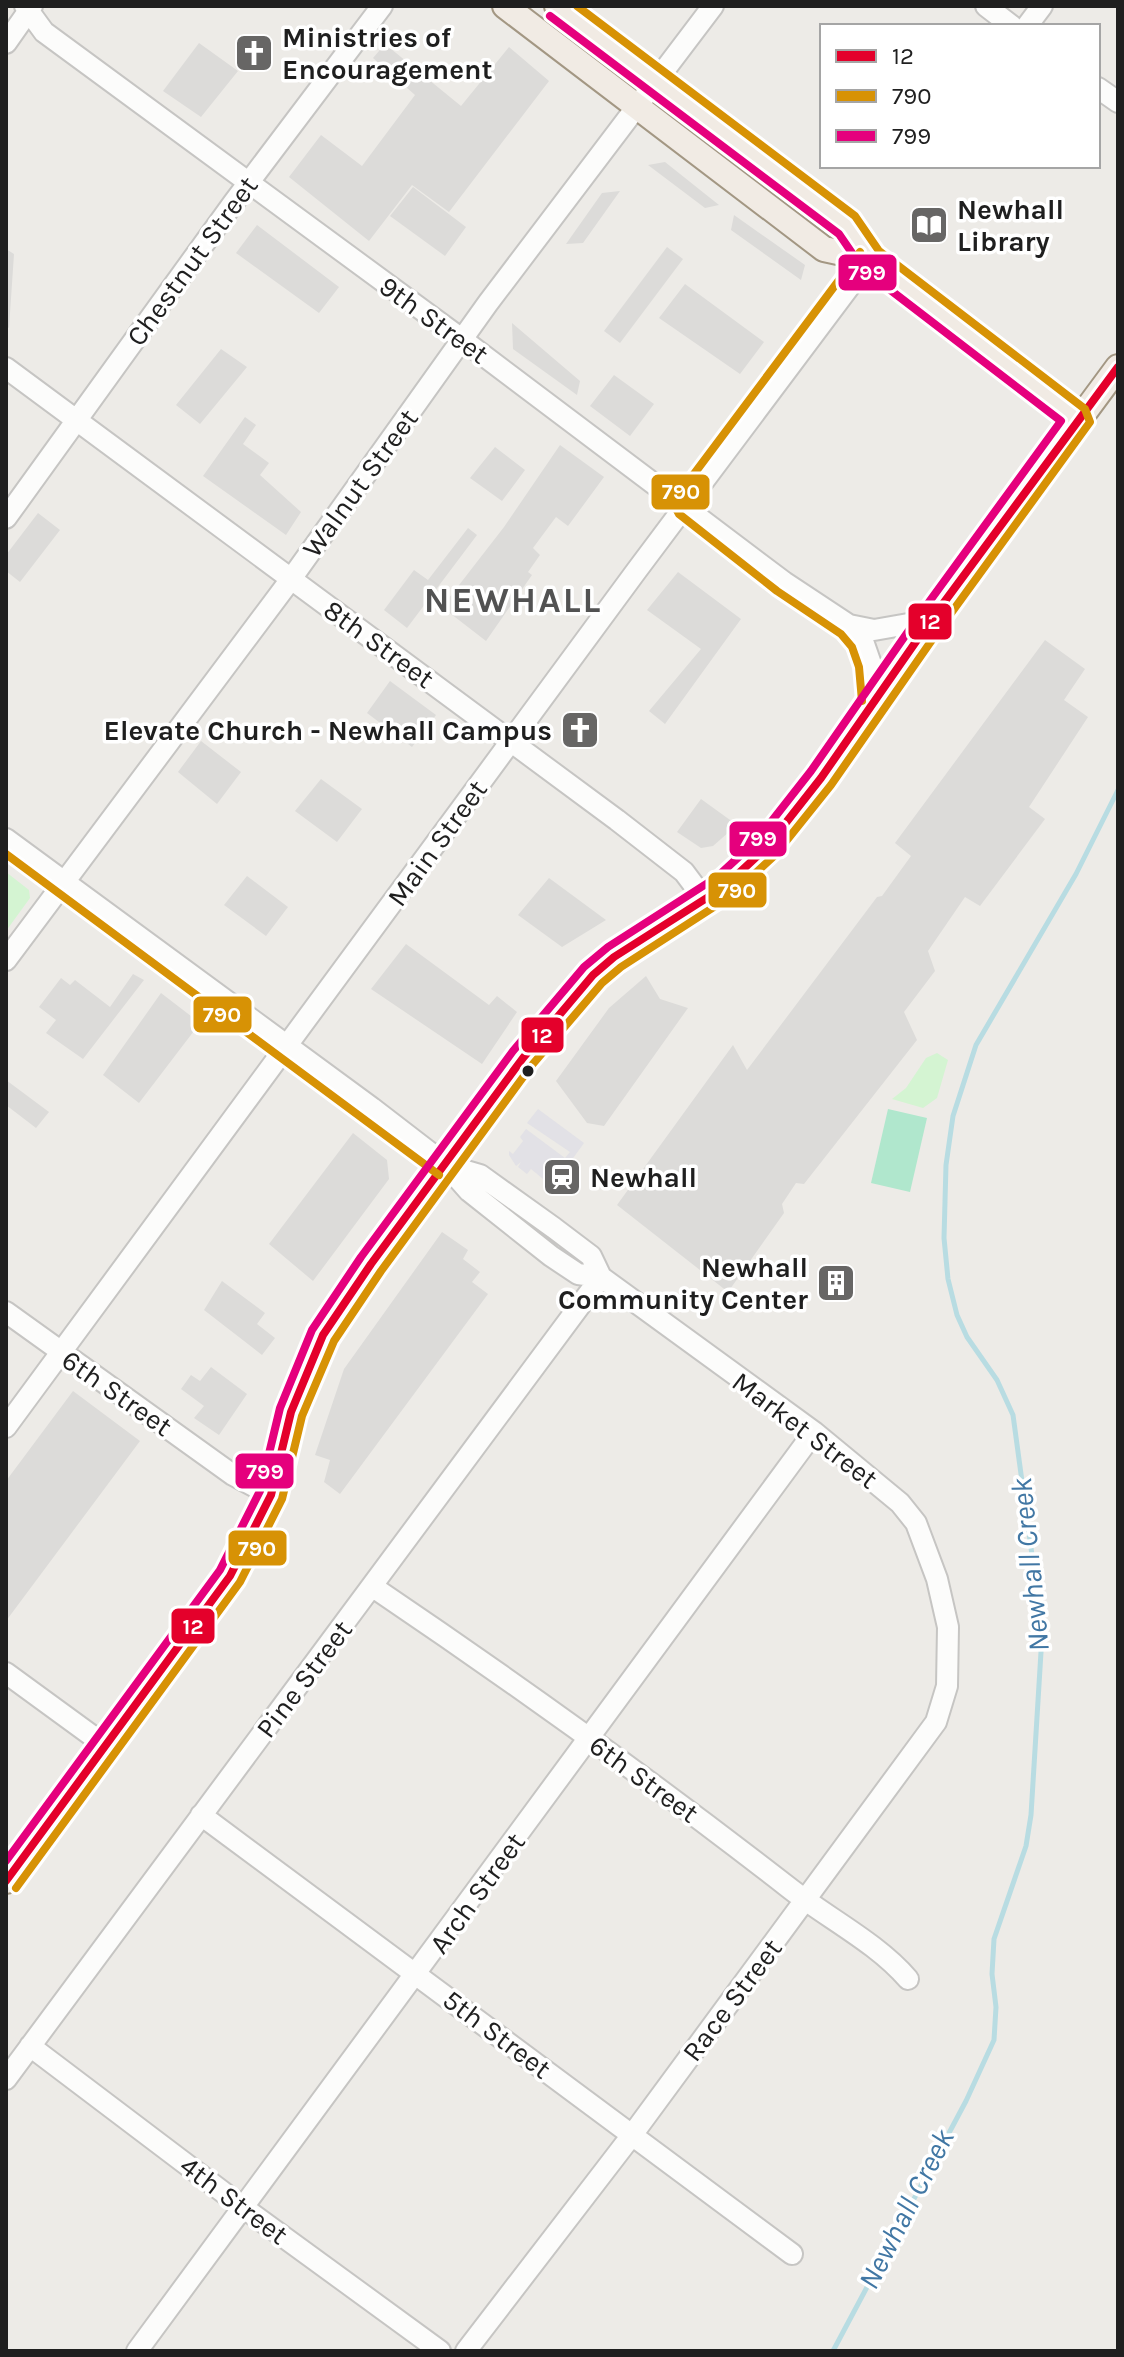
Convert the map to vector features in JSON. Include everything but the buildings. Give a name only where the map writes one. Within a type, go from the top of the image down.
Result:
[{"type":"main road","points":[[505,6],[824,249],[870,259]]},
{"type":"main road","points":[[557,6],[848,226],[870,259],[1078,419]]},
{"type":"main road","points":[[6,1881],[230,1576],[271,1495],[291,1412],[323,1335],[371,1264],[523,1058],[593,975],[614,957],[705,900],[766,848],[821,778],[931,620],[1118,367]]},
{"type":"street","name":"Chestnut Street","points":[[6,518],[382,6]]},
{"type":"street","name":"Walnut Street","points":[[6,960],[291,579],[488,303],[713,6]]},
{"type":"street","points":[[986,6],[1009,24]]},
{"type":"street","points":[[1028,24],[1042,6]]},
{"type":"street","name":"9th Street","points":[[29,8],[44,32],[686,505],[784,582],[849,625],[863,641],[871,664],[874,700]]},
{"type":"street","points":[[6,43],[29,8]]},
{"type":"street","points":[[1100,89],[1118,102]]},
{"type":"street","name":"Main Street","points":[[6,1427],[870,259]]},
{"type":"street","name":"8th Street","points":[[6,368],[513,741],[684,872],[705,900]]},
{"type":"street","name":"9th Street","points":[[849,625],[874,630],[931,620]]},
{"type":"street","name":"Market Street","points":[[6,839],[446,1165],[480,1175],[554,1228],[591,1256],[601,1277],[814,1432],[900,1503],[916,1523],[937,1579],[948,1627]]},
{"type":"street","name":"Pine Street","points":[[6,2079],[601,1277]]},
{"type":"street","name":"6th Street","points":[[6,1312],[233,1475],[271,1495]]},
{"type":"street","name":"Arch Street","points":[[137,2351],[814,1432]]},
{"type":"street","name":"6th Street","points":[[373,1587],[481,1660],[696,1816],[805,1901],[896,1965],[908,1979]]},
{"type":"street","name":"Race Street","points":[[466,2351],[632,2135],[936,1722],[947,1686],[948,1627]]},
{"type":"street","points":[[6,1673],[106,1746]]},
{"type":"street","name":"5th Street","points":[[201,1815],[792,2254]]},
{"type":"street","name":"4th Street","points":[[30,2046],[440,2351]]},
{"type":"shaded area","points":[[199,43],[238,71],[201,117],[163,91]]},
{"type":"shaded area","points":[[385,44],[461,106],[509,47],[549,81],[449,212],[412,185],[369,241],[289,177],[321,135],[362,166],[415,95],[373,58]]},
{"type":"shaded area","points":[[665,162],[719,205],[705,208],[648,165]]},
{"type":"shaded area","points":[[413,187],[466,227],[445,256],[390,216]]},
{"type":"shaded area","points":[[620,191],[583,243],[566,244],[602,193]]},
{"type":"shaded area","points":[[734,215],[805,265],[801,280],[731,230]]},
{"type":"shaded area","points":[[257,225],[339,287],[319,313],[236,253]]},
{"type":"shaded area","points":[[667,247],[683,259],[620,343],[604,331]]},
{"type":"shaded area","points":[[6,249],[14,254],[9,328],[6,326]]},
{"type":"shaded area","points":[[685,284],[764,342],[740,374],[659,318]]},
{"type":"shaded area","points":[[512,323],[580,381],[577,395],[513,349]]},
{"type":"shaded area","points":[[221,349],[247,367],[200,424],[176,405]]},
{"type":"shaded area","points":[[614,375],[654,404],[630,436],[590,406]]},
{"type":"shaded area","points":[[245,417],[256,425],[243,444],[269,463],[260,475],[301,512],[286,535],[203,476]]},
{"type":"shaded area","points":[[560,445],[604,477],[568,526],[556,517],[533,548],[540,555],[528,572],[532,575],[486,641],[442,607],[504,527]]},
{"type":"shaded area","points":[[495,447],[525,470],[502,501],[470,478]]},
{"type":"shaded area","points":[[38,513],[60,530],[20,582],[6,571],[6,555]]},
{"type":"shaded area","points":[[468,528],[477,535],[407,628],[384,610],[414,570],[428,580]]},
{"type":"shaded area","points":[[678,572],[741,619],[665,724],[649,711],[701,649],[647,610]]},
{"type":"shaded area","points":[[1045,640],[1085,669],[1064,700],[1088,717],[1029,807],[1045,819],[980,906],[965,897],[928,951],[935,971],[904,1012],[917,1040],[804,1184],[796,1183],[782,1204],[784,1213],[728,1292],[617,1205],[733,1045],[747,1070],[877,897],[882,896],[911,856],[895,843]]},
{"type":"shaded area","points":[[390,681],[436,715],[412,747],[367,713]]},
{"type":"shaded area","points":[[201,741],[241,772],[217,804],[178,772]]},
{"type":"shaded area","points":[[321,779],[362,809],[337,842],[295,811]]},
{"type":"shaded area","points":[[701,799],[737,825],[713,846],[701,848],[677,832]]},
{"type":"shaded area","points":[[247,876],[288,907],[266,936],[224,905]]},
{"type":"shaded area","points":[[549,878],[606,920],[562,947],[518,915]]},
{"type":"shaded area","points":[[406,944],[489,1005],[497,996],[517,1012],[482,1064],[371,989]]},
{"type":"shaded area","points":[[133,974],[144,980],[83,1059],[46,1033],[56,1020],[39,1007],[61,978],[70,985],[75,980],[110,1007]]},
{"type":"shaded area","points":[[646,976],[660,999],[688,1008],[604,1126],[587,1123],[556,1081],[609,1008]]},
{"type":"shaded area","points":[[161,993],[200,1023],[139,1103],[103,1075]]},
{"type":"shaded area","points":[[6,1080],[49,1112],[36,1128],[6,1105]]},
{"type":"shaded area","points":[[538,1109],[584,1143],[571,1161],[578,1167],[574,1173],[562,1165],[548,1183],[531,1169],[527,1174],[518,1167],[521,1162],[516,1166],[509,1155],[509,1151],[513,1154],[523,1141],[520,1137],[526,1129],[565,1158],[570,1152],[527,1123]]},
{"type":"shaded area","points":[[353,1133],[387,1160],[389,1179],[313,1281],[269,1244]]},
{"type":"shaded area","points":[[442,1232],[468,1250],[463,1259],[480,1272],[472,1282],[488,1294],[340,1494],[324,1482],[330,1460],[315,1455],[344,1369]]},
{"type":"shaded area","points":[[222,1281],[265,1313],[257,1324],[275,1338],[262,1355],[204,1310]]},
{"type":"shaded area","points":[[211,1367],[247,1394],[219,1435],[194,1418],[204,1406],[181,1389],[191,1375],[200,1381]]},
{"type":"shaded area","points":[[73,1391],[140,1441],[6,1621],[6,1481]]},
{"type":"green space","points":[[6,872],[29,890],[30,898],[6,931]]},
{"type":"green space","points":[[937,1053],[948,1060],[937,1098],[923,1108],[892,1099],[906,1088],[926,1058]]},
{"type":"green space","points":[[888,1109],[927,1118],[910,1192],[871,1183]]},
{"type":"waterway","name":"Newhall Creek","points":[[833,2351],[966,2101],[994,2040],[994,1939],[1026,1846],[1031,1815],[1041,1652],[1037,1592],[1013,1415],[997,1380],[967,1337],[957,1315],[948,1279],[944,1238],[946,1165],[953,1116],[976,1045],[1076,874],[1118,790]]},
{"type":"transit line","name":"790","points":[[16,1888],[240,1582],[282,1499],[302,1416],[334,1341],[381,1271],[532,1065],[602,983],[621,967],[731,896],[775,855],[831,785],[1090,422],[1085,409],[879,251],[855,216],[577,6]]},
{"type":"transit line","name":"799","points":[[6,1861],[220,1570],[260,1491],[280,1408],[312,1330],[361,1257],[513,1051],[584,967],[608,947],[717,877],[757,840],[811,771],[1061,421],[863,269],[839,234],[550,16]]},
{"type":"transit line","name":"790","points":[[860,252],[676,498],[674,505],[679,514],[777,591],[841,634],[852,647],[859,667],[862,701]]},
{"type":"transit line","name":"12","points":[[6,1881],[230,1576],[271,1495],[291,1412],[323,1335],[371,1264],[523,1058],[593,975],[614,957],[724,887],[766,848],[821,778],[931,620],[1118,367]]},
{"type":"transit line","name":"790","points":[[6,854],[439,1175]]},
{"type":"place","name":"Ministries of Encouragement","points":[[254,53]]},
{"type":"place","name":"Newhall Library","points":[[929,225]]},
{"type":"place","name":"Elevate Church - Newhall Campus","points":[[580,730]]},
{"type":"place","name":"Newhall","points":[[562,1177]]},
{"type":"place","name":"Newhall Community Center","points":[[836,1283]]},
{"type":"district","name":"NEWHALL","points":[[513,600]]}]
